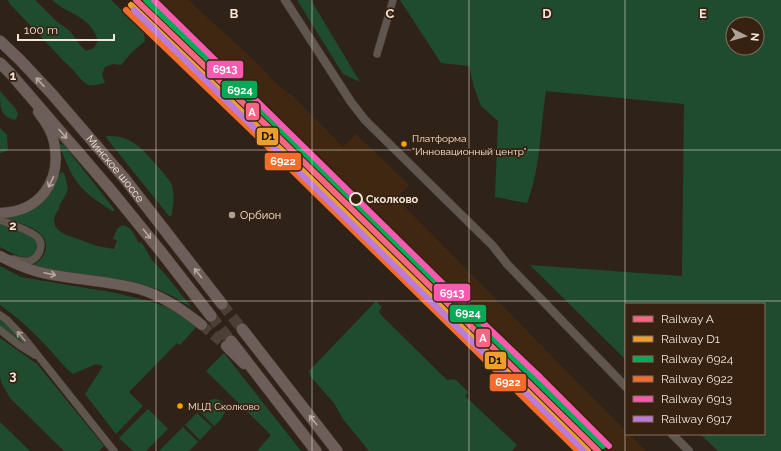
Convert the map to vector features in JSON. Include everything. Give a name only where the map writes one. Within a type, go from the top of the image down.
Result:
[{"type":"highway","name":"Минское шоссе","points":[[0,41],[51,93],[125,179],[222,304]]},
{"type":"highway","name":"Минское шоссе","points":[[0,63],[110,189],[211,316]]},
{"type":"highway","points":[[242,329],[337,451]]},
{"type":"highway","points":[[228,343],[269,390],[316,451]]},
{"type":"main road","points":[[0,37],[20,60]]},
{"type":"main road","points":[[0,213],[13,212],[22,209],[32,205],[39,199],[45,193],[50,184],[56,163],[54,141],[48,126],[10,73]]},
{"type":"main road","points":[[0,255],[14,263],[47,274],[112,283],[140,290],[169,302],[202,325]]},
{"type":"street","points":[[285,0],[351,102],[365,120],[493,246],[507,264],[625,387]]},
{"type":"street","points":[[377,54],[393,0]]},
{"type":"street","points":[[0,220],[31,232],[39,239],[40,244],[38,254],[30,261],[20,261],[0,255]]},
{"type":"street","points":[[0,315],[7,320],[40,359],[115,451]]},
{"type":"street","points":[[0,330],[40,359]]},
{"type":"street","points":[[673,435],[689,451]]},
{"type":"shaded area","points":[[129,0],[188,0],[253,59],[281,88],[291,94],[343,147],[356,134],[409,185],[396,198],[625,430],[625,435],[630,435],[646,451],[588,451],[385,252],[382,254],[376,249],[380,245],[303,169],[298,173],[292,167],[296,163],[259,129]]},
{"type":"green space","points":[[8,0],[35,0],[56,21],[70,31],[86,51],[94,48],[98,41],[95,33],[85,21],[52,0],[111,0],[139,26],[144,33],[145,41],[132,52],[121,65],[113,64],[105,67],[102,74],[105,83],[89,85],[62,60]]},
{"type":"green space","points":[[297,0],[311,0],[360,82],[343,74]]},
{"type":"green space","points":[[400,0],[781,0],[781,451],[718,451],[701,435],[765,435],[765,303],[625,303],[625,359],[530,265],[682,276],[684,104],[546,91],[538,161],[532,189],[527,203],[495,197],[498,121],[481,106],[474,87],[469,66],[441,63]]},
{"type":"green space","points":[[0,91],[16,109],[18,115],[15,120],[10,119],[4,114],[0,102]]},
{"type":"green space","points":[[0,128],[7,135],[8,150],[1,153],[0,153]]},
{"type":"green space","points":[[106,137],[124,138],[137,145],[149,156],[167,177],[172,186],[173,193],[171,216],[169,216],[108,140]]},
{"type":"green space","points":[[60,144],[64,145],[115,211],[112,211],[92,197],[78,184],[69,169]]},
{"type":"green space","points":[[61,172],[64,173],[67,190],[55,215],[55,226],[58,230],[64,234],[97,246],[114,249],[117,240],[113,239],[117,229],[122,225],[128,227],[138,242],[142,243],[152,260],[192,308],[167,293],[141,284],[112,278],[62,272],[33,265],[40,260],[45,252],[46,244],[44,238],[34,229],[7,218],[28,212],[40,204],[50,193]]},
{"type":"green space","points":[[0,223],[25,233],[36,240],[38,247],[31,257],[20,256],[0,247]]},
{"type":"green space","points":[[0,266],[21,277],[116,293],[149,301],[172,309],[197,326],[180,345],[177,343],[129,392],[143,406],[116,434],[85,394],[103,366],[96,364],[73,374],[44,343],[10,312],[0,305]]},
{"type":"green space","points":[[376,301],[382,307],[379,311],[380,314],[447,380],[456,380],[468,392],[465,396],[517,445],[512,451],[369,451],[343,419],[334,403],[310,376],[309,371]]},
{"type":"green space","points":[[0,318],[13,330],[24,343],[23,344],[0,327]]},
{"type":"green space","points":[[0,338],[37,364],[104,446],[99,451],[64,451],[10,398],[0,378]]},
{"type":"green space","points":[[224,353],[301,451],[257,451],[271,435],[206,371]]},
{"type":"green space","points":[[215,399],[223,403],[225,413],[214,426],[199,411],[210,400]]},
{"type":"green space","points":[[148,409],[168,429],[146,451],[133,451],[119,438]]},
{"type":"green space","points":[[197,413],[212,427],[200,440],[185,425]]},
{"type":"green space","points":[[0,422],[30,451],[0,451]]},
{"type":"green space","points":[[183,427],[198,442],[189,451],[159,451]]},
{"type":"tunnel","points":[[222,304],[242,329]]},
{"type":"tunnel","points":[[211,316],[231,341]]},
{"type":"tunnel","points":[[202,325],[226,346]]},
{"type":"rail line","name":"A","points":[[136,0],[265,124],[598,451]]},
{"type":"rail line","name":"6924","points":[[146,0],[270,119],[603,446]]},
{"type":"rail line","name":"6913","points":[[154,0],[609,446]]},
{"type":"rail line","name":"D1","points":[[131,5],[260,129],[588,451]]},
{"type":"rail line","name":"6922","points":[[126,10],[255,134],[578,451]]},
{"type":"rail line","name":"6917","points":[[134,10],[584,451]]},
{"type":"place","name":"Платформа \"Инновационный центр\"","points":[[404,144]]},
{"type":"place","name":"Сколково","points":[[356,199]]},
{"type":"place","name":"Орбион","points":[[232,215]]},
{"type":"place","name":"МЦД Сколково","points":[[180,406]]}]
